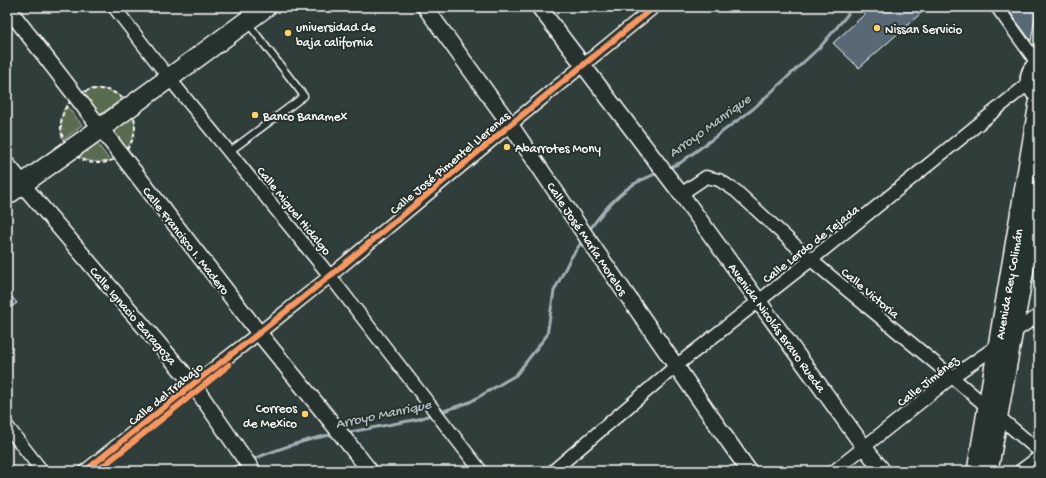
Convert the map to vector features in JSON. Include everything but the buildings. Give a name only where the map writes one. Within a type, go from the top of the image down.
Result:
[{"type":"main road","points":[[10,188],[101,128],[266,7]]},
{"type":"main road","name":"Avenida Rey Colimán","points":[[989,471],[997,346],[1036,92],[1029,77],[1031,72],[1038,64]]},
{"type":"main road","name":"Calle Ignacio Zaragoza","points":[[7,166],[10,188]]},
{"type":"main road","name":"Avenida Rey Colimán","points":[[976,471],[1014,332],[1039,190]]},
{"type":"street","name":"Calle Francisco I. Madero","points":[[7,7],[259,333],[370,471]]},
{"type":"street","name":"Calle Miguel Hidalgo","points":[[114,7],[169,78],[330,276],[481,471]]},
{"type":"street","name":"Calle José María Morelos","points":[[425,7],[510,125],[749,471]]},
{"type":"street","points":[[539,7],[584,65]]},
{"type":"street","name":"Calle José Pimentel Llerenas","points":[[259,333],[330,276],[654,7]]},
{"type":"street","points":[[997,7],[1038,64]]},
{"type":"street","name":"Avenida Nicolás Bravo Rueda","points":[[584,65],[677,188],[864,447],[883,471]]},
{"type":"street","name":"Calle Lerdo de Tejada","points":[[553,471],[676,366],[759,300],[1036,92]]},
{"type":"street","name":"Calle Victoria","points":[[677,188],[706,177],[719,180],[736,191],[811,260],[1039,451]]},
{"type":"street","name":"Calle Ignacio Zaragoza","points":[[10,188],[193,384],[252,470]]},
{"type":"street","name":"Calle Jiménez","points":[[834,471],[952,377],[1039,315]]},
{"type":"street","name":"Calle del Trabajo","points":[[85,471],[259,333]]},
{"type":"street","points":[[7,426],[42,471]]},
{"type":"street","points":[[1020,471],[1039,457]]},
{"type":"lane","points":[[229,152],[304,96],[246,21]]},
{"type":"green space","points":[[90,89],[108,90],[123,98],[98,116],[80,93]]},
{"type":"green space","points":[[66,105],[82,125],[63,140],[61,122],[62,113]]},
{"type":"green space","points":[[133,115],[135,125],[134,134],[131,143],[125,151],[110,131]]},
{"type":"green space","points":[[95,140],[110,161],[91,161],[74,154]]},
{"type":"waterway","name":"Arroyo Manrique","points":[[668,168],[680,163],[753,109],[821,46],[848,14]]},
{"type":"waterway","name":"Arroyo Manrique","points":[[588,232],[608,207],[625,190],[637,182],[659,172]]},
{"type":"waterway","name":"Arroyo Manrique","points":[[438,413],[470,402],[516,375],[547,335],[554,291],[570,259],[583,240]]},
{"type":"waterway","name":"Arroyo Manrique","points":[[345,433],[419,419],[433,414]]},
{"type":"waterway","name":"Arroyo Manrique","points":[[251,460],[292,445],[335,434]]},
{"type":"waterway","name":"Arroyo Manrique","points":[[225,471],[242,464]]},
{"type":"cycle path","points":[[85,471],[330,276],[654,7]]},
{"type":"cycle path","points":[[97,471],[229,365]]},
{"type":"place","name":"Nissan Servicio","points":[[877,28]]},
{"type":"place","name":"universidad de baja california","points":[[288,33]]},
{"type":"place","name":"Banco Banamex","points":[[255,115]]},
{"type":"place","name":"Abarrotes Mony","points":[[507,147]]},
{"type":"place","name":"Correos de Mexico","points":[[305,414]]}]
